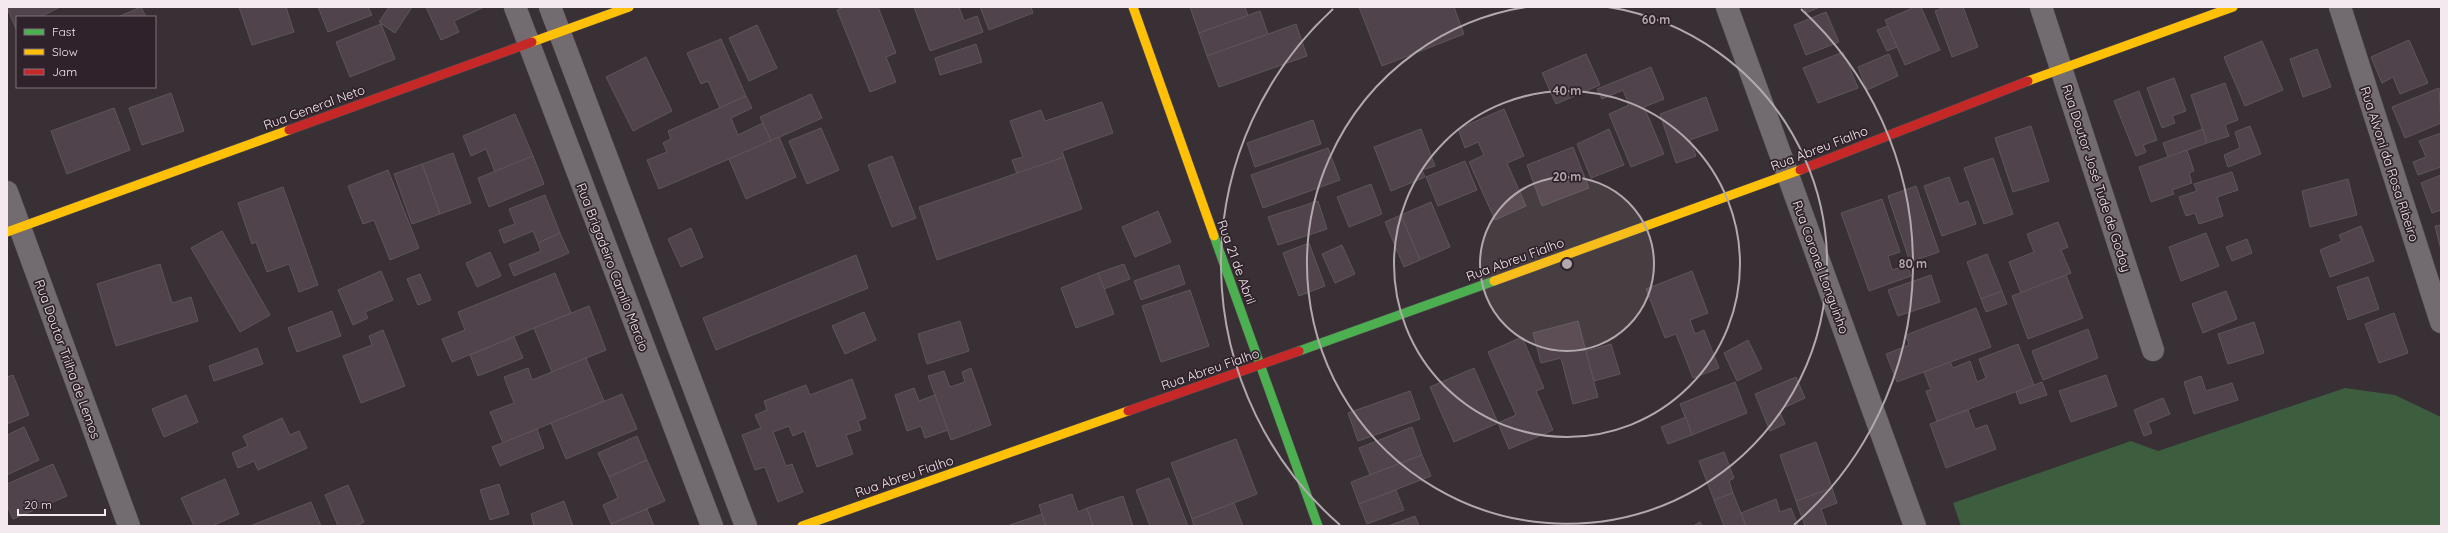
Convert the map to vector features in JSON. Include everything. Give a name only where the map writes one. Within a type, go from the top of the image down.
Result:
[{"type":"street","name":"Rua Brigadeiro Camilo Mercio","points":[[516,7],[528,44],[712,526]]},
{"type":"street","points":[[550,7],[746,526]]},
{"type":"street","name":"Rua General Neto","points":[[14,229],[629,7]]},
{"type":"street","name":"Rua 21 de Abril","points":[[1133,7],[1318,526]]},
{"type":"street","name":"Rua Coronel Longuinho","points":[[1727,7],[1915,526]]},
{"type":"street","name":"Rua Doutor José Tude de Godoy","points":[[2040,7],[2062,68],[2153,350]]},
{"type":"street","name":"Rua Abreu Fialho","points":[[802,526],[1260,366],[1787,174],[2062,68],[2233,7]]},
{"type":"street","name":"Rua Alvoni da Rosa Ribeiro","points":[[2340,7],[2441,322]]},
{"type":"street","name":"Rua Doutor Trilha de Lemos","points":[[7,192],[14,229],[129,526]]},
{"type":"street","points":[[625,296],[656,286]]},
{"type":"green space","points":[[2345,388],[2395,395],[2441,417],[2441,526],[1961,526],[1953,503],[2131,441],[2158,451]]},
{"type":"building","points":[[7,7],[60,7],[42,16],[16,16],[16,29]]},
{"type":"building","points":[[141,7],[146,16],[120,16]]},
{"type":"building","points":[[239,7],[286,7],[294,32],[252,45]]},
{"type":"building","points":[[318,7],[368,7],[372,15],[328,32]]},
{"type":"building","points":[[389,7],[412,7],[395,33],[379,22]]},
{"type":"building","points":[[426,7],[484,7],[454,21],[459,32],[441,40]]},
{"type":"building","points":[[844,7],[878,7],[896,53],[886,57],[896,82],[870,92],[837,10]]},
{"type":"building","points":[[914,7],[959,7],[964,21],[977,16],[983,32],[930,51]]},
{"type":"building","points":[[980,7],[1031,7],[1033,13],[989,30]]},
{"type":"building","points":[[1190,7],[1245,7],[1248,16],[1199,33]]},
{"type":"building","points":[[1359,7],[1454,7],[1464,34],[1382,66]]},
{"type":"building","points":[[1804,7],[1820,7],[1806,13]]},
{"type":"building","points":[[1915,7],[1921,7],[1940,50],[1905,65],[1885,20]]},
{"type":"building","points":[[1945,7],[1963,7],[1978,47],[1952,57],[1935,11]]},
{"type":"building","points":[[1260,11],[1268,34],[1207,56],[1199,33]]},
{"type":"building","points":[[1826,12],[1839,42],[1806,55],[1794,25]]},
{"type":"building","points":[[381,24],[395,59],[350,77],[336,42]]},
{"type":"building","points":[[1296,24],[1307,56],[1219,87],[1207,56]]},
{"type":"building","points":[[757,25],[777,68],[749,81],[729,38]]},
{"type":"building","points":[[1888,26],[1897,47],[1887,51],[1877,30]]},
{"type":"building","points":[[721,39],[746,96],[720,108],[708,81],[701,84],[687,53]]},
{"type":"building","points":[[2409,40],[2428,83],[2400,94],[2393,77],[2382,83],[2371,57]]},
{"type":"building","points":[[2262,41],[2283,90],[2245,106],[2224,57]]},
{"type":"building","points":[[976,44],[982,62],[940,75],[935,58]]},
{"type":"building","points":[[2317,49],[2331,87],[2303,97],[2290,59]]},
{"type":"building","points":[[1843,52],[1858,88],[1818,103],[1803,68]]},
{"type":"building","points":[[1586,54],[1600,85],[1556,104],[1542,73]]},
{"type":"building","points":[[1889,54],[1898,76],[1867,90],[1858,67]]},
{"type":"building","points":[[646,57],[672,111],[633,131],[606,77]]},
{"type":"building","points":[[1651,67],[1664,99],[1644,107],[1664,154],[1631,167],[1609,114],[1629,105],[1623,90],[1602,99],[1597,89]]},
{"type":"building","points":[[2174,78],[2186,111],[2172,116],[2175,123],[2162,128],[2147,88]]},
{"type":"building","points":[[2225,83],[2238,120],[2225,125],[2229,136],[2207,143],[2191,95]]},
{"type":"building","points":[[2439,88],[2441,123],[2405,138],[2392,107]]},
{"type":"building","points":[[2139,91],[2157,140],[2143,145],[2146,152],[2136,156],[2114,101]]},
{"type":"building","points":[[171,93],[184,131],[142,145],[129,108]]},
{"type":"building","points":[[811,94],[822,118],[771,141],[760,117]]},
{"type":"building","points":[[746,96],[752,108],[731,118],[738,135],[763,123],[771,141],[659,189],[647,160],[667,152],[663,143],[671,139],[668,131]]},
{"type":"building","points":[[1706,97],[1718,130],[1690,140],[1696,156],[1676,163],[1660,114]]},
{"type":"building","points":[[1102,102],[1113,133],[1062,151],[1064,157],[1017,174],[1012,160],[1023,157],[1010,121],[1041,110],[1045,121]]},
{"type":"building","points":[[114,108],[130,150],[67,174],[51,131]]},
{"type":"building","points":[[1504,109],[1524,156],[1507,163],[1526,206],[1495,220],[1469,162],[1484,155],[1478,142],[1465,148],[1458,129]]},
{"type":"building","points":[[515,114],[533,156],[495,172],[486,149],[471,156],[463,136]]},
{"type":"building","points":[[1313,120],[1321,144],[1255,167],[1247,143]]},
{"type":"building","points":[[2031,126],[2049,181],[2013,192],[1995,138]]},
{"type":"building","points":[[2250,126],[2261,154],[2228,167],[2224,155],[2240,148],[2235,132]]},
{"type":"building","points":[[821,128],[839,170],[807,184],[789,141]]},
{"type":"building","points":[[1421,129],[1435,166],[1422,170],[1425,177],[1391,191],[1374,147]]},
{"type":"building","points":[[1609,129],[1624,165],[1591,178],[1577,144]]},
{"type":"building","points":[[2203,129],[2207,143],[2168,157],[2163,143]]},
{"type":"building","points":[[2441,133],[2441,167],[2418,175],[2413,162],[2426,157],[2419,141]]},
{"type":"building","points":[[779,137],[796,177],[746,199],[729,159]]},
{"type":"building","points":[[1573,147],[1589,188],[1542,206],[1527,165]]},
{"type":"building","points":[[1328,148],[1340,180],[1263,208],[1251,175]]},
{"type":"building","points":[[2187,150],[2194,171],[2189,173],[2192,183],[2172,190],[2174,194],[2151,202],[2139,167]]},
{"type":"building","points":[[453,153],[471,203],[440,214],[422,164]]},
{"type":"building","points":[[533,156],[544,184],[489,207],[478,178]]},
{"type":"building","points":[[892,156],[916,218],[892,227],[868,165]]},
{"type":"building","points":[[1064,157],[1082,209],[937,260],[919,207]]},
{"type":"building","points":[[1993,158],[2013,214],[1984,224],[1964,168]]},
{"type":"building","points":[[1465,161],[1477,190],[1438,206],[1426,177]]},
{"type":"building","points":[[422,164],[440,214],[412,224],[394,174]]},
{"type":"building","points":[[388,170],[419,248],[390,260],[374,220],[363,224],[348,186]]},
{"type":"building","points":[[2232,172],[2238,190],[2217,197],[2223,216],[2199,224],[2195,213],[2186,216],[2179,197],[2197,191],[2194,184]]},
{"type":"building","points":[[2441,175],[2441,210],[2432,213],[2421,183]]},
{"type":"building","points":[[1949,177],[1959,204],[1968,201],[1976,224],[1942,236],[1924,186]]},
{"type":"building","points":[[2348,179],[2357,215],[2310,227],[2302,191]]},
{"type":"building","points":[[1371,184],[1382,214],[1349,227],[1337,197]]},
{"type":"building","points":[[1916,186],[1939,252],[1910,262],[1888,196]]},
{"type":"building","points":[[283,187],[318,285],[299,292],[289,264],[267,272],[256,242],[252,244],[238,203]]},
{"type":"building","points":[[545,195],[560,233],[538,243],[533,231],[504,243],[499,230],[515,224],[509,209]]},
{"type":"building","points":[[1882,199],[1900,252],[1888,256],[1892,270],[1907,265],[1911,276],[1869,291],[1841,213]]},
{"type":"building","points":[[1318,201],[1327,229],[1278,245],[1268,217]]},
{"type":"building","points":[[1431,202],[1450,247],[1420,260],[1401,215]]},
{"type":"building","points":[[1158,211],[1171,242],[1135,257],[1122,227]]},
{"type":"building","points":[[1401,215],[1420,260],[1404,267],[1385,222]]},
{"type":"building","points":[[2058,222],[2068,247],[2061,250],[2071,273],[2021,293],[2009,262],[2034,252],[2027,234]]},
{"type":"building","points":[[2441,225],[2441,250],[2435,226]]},
{"type":"building","points":[[2361,226],[2374,261],[2330,277],[2320,250],[2342,241],[2339,235]]},
{"type":"building","points":[[691,228],[703,257],[681,267],[668,239]]},
{"type":"building","points":[[222,231],[270,315],[240,332],[191,248]]},
{"type":"building","points":[[560,233],[569,253],[514,276],[509,264],[541,251],[538,243]]},
{"type":"building","points":[[2206,233],[2219,266],[2181,281],[2169,247]]},
{"type":"building","points":[[2247,239],[2252,253],[2232,261],[2226,247]]},
{"type":"building","points":[[1309,243],[1325,286],[1299,296],[1283,253]]},
{"type":"building","points":[[1342,245],[1355,274],[1335,283],[1322,254]]},
{"type":"building","points":[[490,252],[501,276],[477,287],[466,263]]},
{"type":"building","points":[[1987,254],[2002,291],[1981,299],[1967,262]]},
{"type":"building","points":[[856,255],[868,288],[716,350],[703,318]]},
{"type":"building","points":[[160,264],[172,303],[191,297],[198,321],[116,346],[97,284]]},
{"type":"building","points":[[1124,264],[1130,279],[1104,289],[1098,273]]},
{"type":"building","points":[[1179,265],[1185,284],[1141,300],[1134,281]]},
{"type":"building","points":[[381,271],[393,300],[365,312],[368,318],[353,325],[338,290]]},
{"type":"building","points":[[1692,271],[1708,313],[1690,320],[1695,334],[1704,330],[1719,368],[1693,378],[1676,334],[1665,338],[1646,289]]},
{"type":"building","points":[[555,273],[571,313],[452,362],[442,339],[465,330],[458,312]]},
{"type":"building","points":[[1098,273],[1114,314],[1076,328],[1061,288]]},
{"type":"building","points":[[420,274],[431,300],[418,305],[407,279]]},
{"type":"building","points":[[1931,275],[1940,302],[1898,316],[1888,290]]},
{"type":"building","points":[[2066,275],[2083,318],[2028,339],[2012,296]]},
{"type":"building","points":[[2368,277],[2379,309],[2348,320],[2337,287]]},
{"type":"building","points":[[1190,290],[1209,346],[1161,362],[1142,306]]},
{"type":"building","points":[[2002,291],[2007,304],[1986,312],[1981,299]]},
{"type":"building","points":[[2226,291],[2237,319],[2203,333],[2192,304]]},
{"type":"building","points":[[589,306],[606,350],[552,372],[534,328]]},
{"type":"building","points":[[1976,308],[1991,347],[1897,382],[1886,354],[1909,345],[1906,335]]},
{"type":"building","points":[[332,311],[341,336],[297,352],[288,328]]},
{"type":"building","points":[[864,312],[876,340],[845,354],[832,326]]},
{"type":"building","points":[[2394,313],[2408,353],[2379,363],[2365,324]]},
{"type":"building","points":[[960,321],[969,351],[927,364],[918,334]]},
{"type":"building","points":[[1578,321],[1598,397],[1573,404],[1561,358],[1541,363],[1533,333]]},
{"type":"building","points":[[2254,322],[2264,353],[2228,364],[2218,334]]},
{"type":"building","points":[[2088,329],[2098,358],[2043,380],[2032,351]]},
{"type":"building","points":[[383,330],[405,386],[361,403],[343,356],[372,345],[369,336]]},
{"type":"building","points":[[514,337],[523,358],[478,376],[470,355]]},
{"type":"building","points":[[1522,337],[1544,388],[1536,391],[1553,430],[1509,449],[1498,423],[1516,415],[1488,352]]},
{"type":"building","points":[[1748,340],[1762,369],[1737,381],[1724,353]]},
{"type":"building","points":[[1611,344],[1620,374],[1594,381],[1586,351]]},
{"type":"building","points":[[2018,344],[2034,385],[1937,421],[1926,391],[1931,390],[1924,372],[1950,362],[1953,368],[1970,361],[1977,382],[1986,378],[1979,359]]},
{"type":"building","points":[[257,348],[263,364],[214,381],[209,366]]},
{"type":"building","points":[[586,358],[604,401],[503,443],[490,412],[514,403],[504,377],[528,368],[532,380]]},
{"type":"building","points":[[971,368],[991,425],[951,440],[928,376],[944,371],[950,387],[965,382],[962,372]]},
{"type":"building","points":[[1474,368],[1498,423],[1454,442],[1430,387]]},
{"type":"building","points":[[13,375],[29,415],[7,424],[7,377]]},
{"type":"building","points":[[2106,375],[2117,406],[2071,422],[2059,391]]},
{"type":"building","points":[[2201,376],[2206,391],[2232,383],[2238,400],[2194,414],[2184,382]]},
{"type":"building","points":[[1796,377],[1805,398],[1779,410],[1785,424],[1770,431],[1755,394]]},
{"type":"building","points":[[852,379],[866,418],[858,421],[861,430],[846,435],[853,454],[817,467],[804,431],[793,436],[789,426],[773,432],[786,466],[792,464],[803,492],[778,502],[765,467],[755,470],[742,435],[761,428],[755,415],[767,410],[764,401],[806,385],[810,395]]},
{"type":"building","points":[[1735,382],[1747,413],[1692,435],[1680,404]]},
{"type":"building","points":[[2042,382],[2047,395],[2020,404],[2016,392]]},
{"type":"building","points":[[914,388],[919,401],[935,395],[948,430],[925,438],[921,426],[907,431],[895,395]]},
{"type":"building","points":[[1410,391],[1420,419],[1358,441],[1348,413]]},
{"type":"building","points":[[622,394],[637,429],[566,459],[551,423]]},
{"type":"building","points":[[186,395],[198,422],[164,437],[152,409]]},
{"type":"building","points":[[2163,398],[2170,414],[2148,423],[2152,433],[2144,436],[2134,410]]},
{"type":"building","points":[[1968,410],[1975,429],[1987,425],[1996,449],[1946,468],[1930,424]]},
{"type":"building","points":[[1686,417],[1692,435],[1668,444],[1661,427]]},
{"type":"building","points":[[282,418],[290,435],[299,431],[307,448],[258,470],[254,461],[238,468],[232,453],[248,446],[243,436]]},
{"type":"building","points":[[24,427],[39,460],[7,475],[7,435]]},
{"type":"building","points":[[1412,427],[1422,455],[1370,475],[1359,448]]},
{"type":"building","points":[[537,429],[544,448],[500,466],[492,447]]},
{"type":"building","points":[[637,436],[647,460],[609,477],[598,453]]},
{"type":"building","points":[[1236,439],[1257,494],[1192,519],[1171,463]]},
{"type":"building","points":[[1816,442],[1832,488],[1796,501],[1780,455]]},
{"type":"building","points":[[1724,452],[1734,478],[1729,481],[1733,493],[1714,500],[1699,461]]},
{"type":"building","points":[[1422,455],[1431,476],[1359,504],[1351,482]]},
{"type":"building","points":[[647,460],[665,501],[611,524],[603,505],[618,498],[609,477]]},
{"type":"building","points":[[53,464],[67,496],[13,519],[7,505],[7,484]]},
{"type":"building","points":[[1169,478],[1188,526],[1150,526],[1136,490]]},
{"type":"building","points":[[225,479],[239,514],[212,526],[194,526],[181,498]]},
{"type":"building","points":[[499,484],[509,514],[490,520],[480,490]]},
{"type":"building","points":[[348,485],[364,522],[356,526],[338,526],[325,495]]},
{"type":"building","points":[[1832,488],[1837,503],[1821,509],[1827,526],[1805,526],[1796,501]]},
{"type":"building","points":[[1396,490],[1404,510],[1367,524],[1359,504]]},
{"type":"building","points":[[1733,493],[1746,526],[1724,526],[1714,500]]},
{"type":"building","points":[[1072,494],[1078,512],[1087,508],[1093,526],[1046,526],[1039,505]]},
{"type":"building","points":[[1123,496],[1133,526],[1093,526],[1087,508]]},
{"type":"building","points":[[1776,499],[1780,512],[1791,508],[1798,526],[1746,526],[1741,513]]},
{"type":"building","points":[[564,501],[573,526],[534,526],[531,514]]},
{"type":"building","points":[[311,502],[321,526],[250,526]]},
{"type":"building","points":[[1234,503],[1243,526],[1194,526],[1192,519]]},
{"type":"building","points":[[647,509],[654,526],[612,526],[611,524]]},
{"type":"building","points":[[1042,514],[1046,526],[1007,526]]},
{"type":"building","points":[[1415,516],[1419,526],[1388,526]]},
{"type":"building","points":[[1700,522],[1702,526],[1693,526]]},
{"type":"traffic: fast","points":[[1214,236],[1318,526]]},
{"type":"traffic: fast","points":[[1299,351],[1494,281]]},
{"type":"traffic: slow","points":[[532,42],[629,7]]},
{"type":"traffic: slow","points":[[1133,7],[1214,236]]},
{"type":"traffic: slow","points":[[2028,81],[2233,7]]},
{"type":"traffic: slow","points":[[7,232],[289,130]]},
{"type":"traffic: slow","points":[[1494,281],[1800,170]]},
{"type":"traffic: slow","points":[[802,526],[1128,411]]},
{"type":"traffic: jam","points":[[289,130],[532,42]]},
{"type":"traffic: jam","points":[[1800,170],[2028,81]]},
{"type":"traffic: jam","points":[[1128,411],[1299,351]]}]
